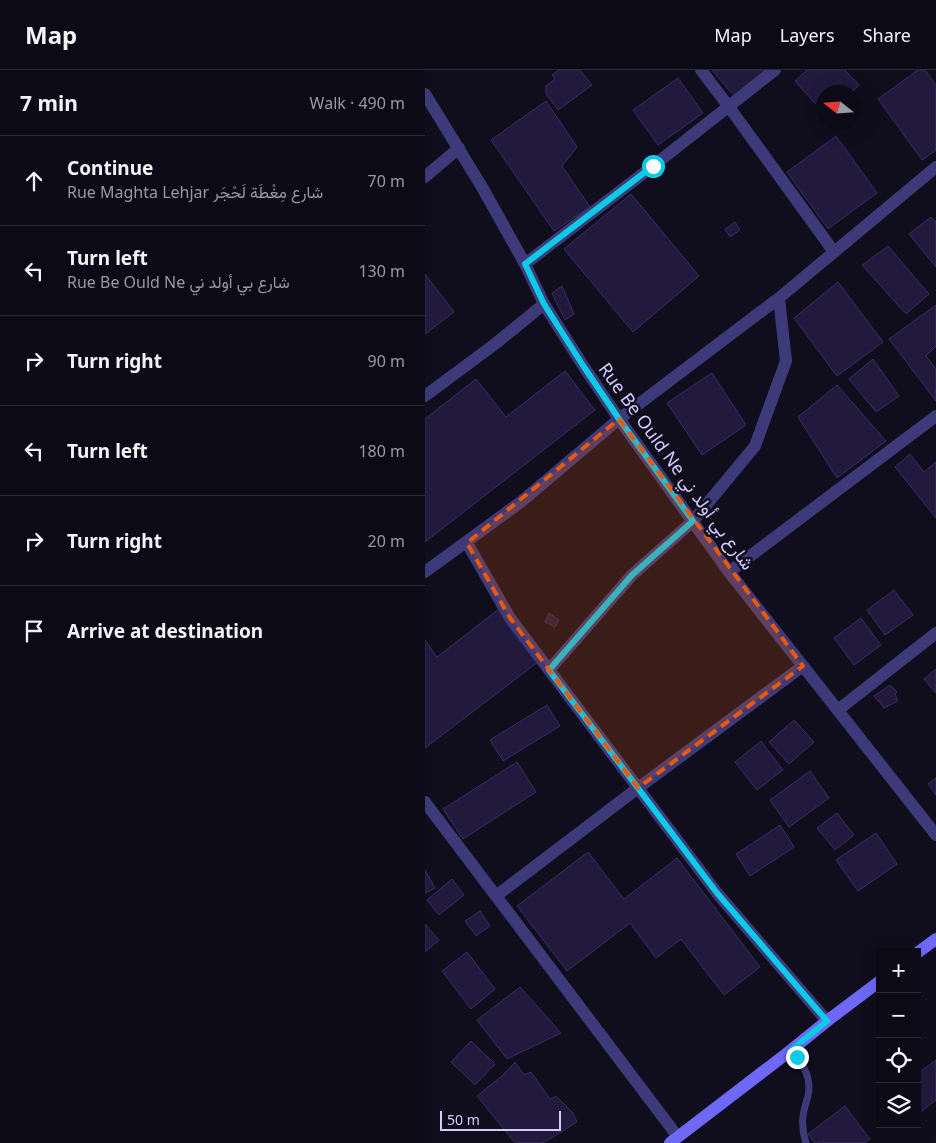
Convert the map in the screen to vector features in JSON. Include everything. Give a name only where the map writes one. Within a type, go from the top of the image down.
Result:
[{"type":"main road","points":[[921,950],[936,939]]},
{"type":"main road","points":[[674,1140],[876,984]]},
{"type":"street","points":[[701,70],[834,252]]},
{"type":"street","points":[[525,264],[775,70]]},
{"type":"street","name":"Rue Be Ould Ne شارع بي أولد ني","points":[[425,94],[482,186],[525,264],[544,304],[619,419],[729,572],[936,835]]},
{"type":"street","points":[[425,177],[459,148]]},
{"type":"street","points":[[425,572],[523,501],[619,419],[779,298],[936,168]]},
{"type":"street","points":[[549,670],[632,575],[693,521],[755,446],[786,361],[779,298]]},
{"type":"street","points":[[425,396],[495,344],[544,304]]},
{"type":"street","points":[[729,572],[936,416]]},
{"type":"street","points":[[467,543],[510,618],[549,670],[717,893],[827,1021]]},
{"type":"street","points":[[838,710],[936,633]]},
{"type":"street","points":[[496,896],[803,666]]},
{"type":"street","points":[[425,802],[674,1140]]},
{"type":"lane","points":[[790,1051],[803,1065],[809,1084],[809,1094],[802,1123],[806,1143]]},
{"type":"highlighted area","points":[[619,419],[803,666],[638,788],[510,618],[467,543]]},
{"type":"building","points":[[559,70],[580,70],[592,85],[558,110],[546,94],[546,86],[555,79],[552,75]]},
{"type":"building","points":[[712,70],[765,70],[734,96]]},
{"type":"building","points":[[807,70],[845,70],[859,85],[816,85],[816,104],[795,81]]},
{"type":"building","points":[[918,70],[925,70],[936,85],[936,150],[922,160],[878,99]]},
{"type":"building","points":[[678,78],[703,113],[658,145],[633,110]]},
{"type":"building","points":[[546,101],[577,147],[562,166],[590,207],[554,231],[491,140]]},
{"type":"building","points":[[836,136],[877,193],[828,229],[787,172]]},
{"type":"building","points":[[631,194],[699,276],[633,332],[564,249]]},
{"type":"building","points":[[931,217],[936,222],[936,267],[909,234]]},
{"type":"building","points":[[735,222],[740,230],[730,237],[725,229]]},
{"type":"building","points":[[888,246],[929,294],[906,314],[862,265]]},
{"type":"building","points":[[425,274],[454,312],[425,334]]},
{"type":"building","points":[[838,282],[883,342],[837,376],[794,318]]},
{"type":"building","points":[[562,286],[574,314],[565,320],[552,293]]},
{"type":"building","points":[[936,305],[936,346],[926,356],[936,369],[936,401],[889,339]]},
{"type":"building","points":[[873,359],[899,396],[876,412],[849,379]]},
{"type":"building","points":[[565,371],[595,410],[425,542],[425,419],[476,379],[506,417]]},
{"type":"building","points":[[712,373],[746,425],[702,455],[667,403]]},
{"type":"building","points":[[837,385],[886,441],[837,478],[798,417]]},
{"type":"building","points":[[910,454],[924,472],[936,462],[936,518],[895,467]]},
{"type":"building","points":[[894,590],[913,615],[885,635],[867,610]]},
{"type":"building","points":[[499,609],[538,662],[425,748],[425,640],[437,657]]},
{"type":"building","points":[[549,613],[559,620],[555,627],[545,622]]},
{"type":"building","points":[[861,618],[881,645],[854,665],[834,638]]},
{"type":"building","points":[[936,669],[936,693],[924,679]]},
{"type":"building","points":[[890,685],[897,692],[895,694],[898,701],[884,708],[874,696]]},
{"type":"building","points":[[547,705],[560,726],[503,761],[490,740]]},
{"type":"building","points":[[794,720],[814,742],[789,764],[769,742]]},
{"type":"building","points":[[761,741],[783,770],[757,790],[735,762]]},
{"type":"building","points":[[517,762],[536,792],[463,839],[443,809]]},
{"type":"building","points":[[810,771],[829,798],[789,827],[770,800]]},
{"type":"building","points":[[936,778],[936,795],[928,784]]},
{"type":"building","points":[[837,813],[854,835],[835,850],[817,828]]},
{"type":"building","points":[[780,825],[794,847],[750,876],[736,854]]},
{"type":"building","points":[[876,833],[897,864],[858,891],[836,860]]},
{"type":"building","points":[[588,852],[624,899],[677,858],[760,967],[724,995],[681,939],[656,958],[630,923],[567,971],[517,906]]},
{"type":"building","points":[[425,870],[435,888],[425,893]]},
{"type":"building","points":[[452,879],[464,895],[439,915],[427,900]]},
{"type":"building","points":[[480,911],[490,926],[476,936],[465,921]]},
{"type":"building","points":[[425,924],[439,940],[425,952]]},
{"type":"building","points":[[467,952],[495,989],[471,1009],[442,971]]},
{"type":"building","points":[[520,987],[561,1033],[507,1059],[477,1020]]},
{"type":"building","points":[[471,1041],[495,1064],[475,1085],[451,1062]]},
{"type":"building","points":[[936,1060],[936,1100],[921,1112],[921,1083],[921,1071]]},
{"type":"building","points":[[515,1062],[524,1075],[531,1072],[550,1099],[556,1096],[573,1113],[577,1122],[543,1143],[515,1143],[477,1096],[503,1075]]},
{"type":"building","points":[[845,1106],[870,1139],[864,1143],[824,1143],[823,1141],[815,1143],[808,1134]]},
{"type":"route","points":[[653,166],[525,264],[544,304],[582,364],[619,419],[693,521],[632,575],[549,670],[717,893],[827,1021],[790,1051],[797,1057]]}]
